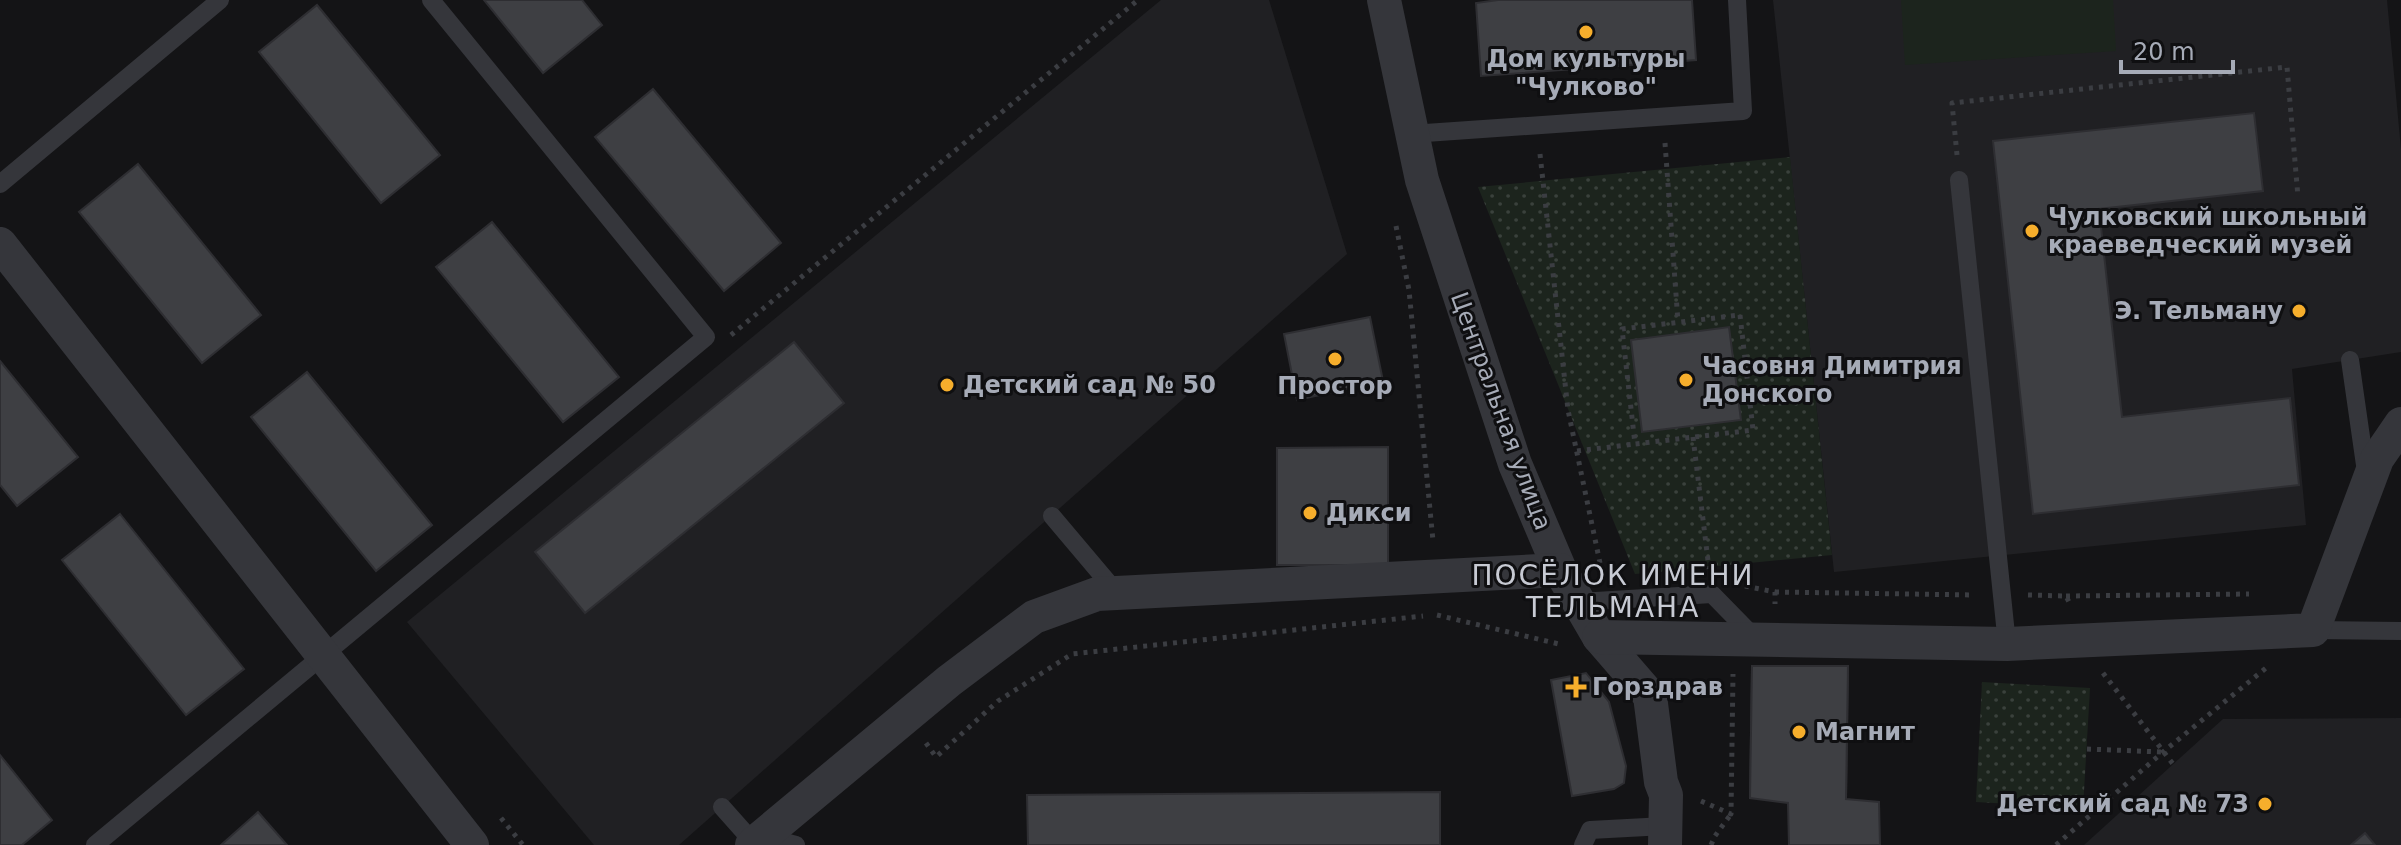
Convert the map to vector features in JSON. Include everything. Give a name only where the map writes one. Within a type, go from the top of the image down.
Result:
[{"type":"street","name":"Центральная улица","points":[[1384,0],[1422,180],[1515,464],[1560,570],[1579,602],[1584,642],[1650,696],[1661,782],[1666,795],[1665,836]]},
{"type":"street","points":[[0,244],[472,845]]},
{"type":"street","points":[[1584,642],[1756,647],[2007,644],[2313,630],[2377,459],[2401,424]]},
{"type":"street","points":[[756,841],[906,716],[1034,617],[1097,594],[1560,570]]},
{"type":"lane","points":[[0,184],[220,0]]},
{"type":"lane","points":[[95,845],[706,337],[431,0]]},
{"type":"lane","points":[[1411,134],[1743,111],[1737,0]]},
{"type":"lane","points":[[1959,180],[2007,644]]},
{"type":"lane","points":[[2350,360],[2368,484]]},
{"type":"lane","points":[[1052,516],[1118,594]]},
{"type":"lane","points":[[1579,602],[1712,594],[1756,647]]},
{"type":"lane","points":[[2313,630],[2401,631]]},
{"type":"lane","points":[[722,807],[756,841],[796,845]]},
{"type":"lane","points":[[1583,845],[1590,830],[1665,836]]},
{"type":"path","points":[[725,340],[1138,0]]},
{"type":"path","points":[[1959,180],[1952,103],[2287,67],[2298,197]]},
{"type":"path","points":[[1663,116],[1678,322]]},
{"type":"path","points":[[1537,125],[1568,410],[1596,548]]},
{"type":"path","points":[[1394,214],[1409,290],[1434,556]]},
{"type":"path","points":[[1577,451],[1753,430],[1740,315],[1622,329],[1635,444]]},
{"type":"path","points":[[1693,437],[1710,579]]},
{"type":"path","points":[[1711,845],[1731,814],[1756,647],[1775,592],[1736,584]]},
{"type":"path","points":[[2066,596],[2250,594]]},
{"type":"path","points":[[906,716],[936,757],[998,701],[1072,654],[1436,615],[1584,642]]},
{"type":"path","points":[[2056,845],[2267,667]]},
{"type":"path","points":[[2087,749],[2163,752]]},
{"type":"path","points":[[1661,782],[1731,814]]},
{"type":"path","points":[[494,810],[523,845]]},
{"type":"shaded area","name":"Детский сад № 50","points":[[1161,0],[1269,0],[1347,254],[679,845],[594,845],[407,622]]},
{"type":"shaded area","points":[[1773,0],[2387,0],[2401,149],[2401,352],[2292,369],[2306,525],[1834,572]]},
{"type":"shaded area","points":[[1901,0],[2113,0],[2116,51],[1905,65]]},
{"type":"shaded area","points":[[1790,157],[1832,555],[1635,574],[1478,187]]},
{"type":"shaded area","points":[[1982,682],[2090,688],[2083,808],[1976,802]]},
{"type":"shaded area","name":"Детский сад № 73","points":[[2401,718],[2401,845],[2084,845],[2223,719]]},
{"type":"building","points":[[484,0],[582,0],[602,25],[543,73]]},
{"type":"building","name":"Дом культуры \"Чулково\"","points":[[1498,0],[1692,0],[1696,60],[1481,76],[1476,3]]},
{"type":"building","points":[[317,5],[440,155],[381,203],[259,52]]},
{"type":"building","points":[[653,89],[781,243],[724,291],[595,137]]},
{"type":"building","points":[[2254,113],[2263,191],[2099,209],[2122,417],[2290,398],[2299,485],[2033,514],[1993,141]]},
{"type":"building","points":[[138,164],[261,315],[202,363],[79,212]]},
{"type":"building","points":[[492,222],[619,377],[563,422],[436,267]]},
{"type":"building","points":[[1370,317],[1383,381],[1297,400],[1284,334]]},
{"type":"building","name":"Часовня Димитрия Донского","points":[[1729,327],[1741,420],[1642,432],[1631,340]]},
{"type":"building","points":[[794,342],[844,403],[585,613],[535,552]]},
{"type":"building","points":[[0,361],[78,457],[17,506],[0,485]]},
{"type":"building","points":[[307,372],[432,525],[376,571],[251,417]]},
{"type":"building","points":[[1388,447],[1388,565],[1277,565],[1277,448]]},
{"type":"building","points":[[120,514],[244,669],[186,715],[62,560]]},
{"type":"building","name":"Магнит","points":[[1752,666],[1848,666],[1846,799],[1750,798]]},
{"type":"building","name":"Магнит","points":[[1752,666],[1848,666],[1846,799],[1879,802],[1880,845],[1789,845],[1788,803],[1750,798]]},
{"type":"building","points":[[1586,673],[1609,702],[1626,766],[1624,783],[1614,789],[1572,796],[1551,680]]},
{"type":"building","points":[[0,755],[52,820],[22,845],[0,845]]},
{"type":"building","points":[[1440,792],[1440,845],[1028,845],[1027,795]]},
{"type":"building","points":[[258,812],[287,845],[221,845]]},
{"type":"building","points":[[2365,833],[2375,845],[2351,845]]},
{"type":"place","name":"Дом культуры \"Чулково\"","points":[[1586,32]]},
{"type":"place","name":"Чулковский школьный краеведческий музей","points":[[2032,231]]},
{"type":"place","name":"Э. Тельману","points":[[2299,311]]},
{"type":"place","name":"Простор","points":[[1335,359]]},
{"type":"place","name":"Часовня Димитрия Донского","points":[[1686,380]]},
{"type":"place","name":"Детский сад № 50","points":[[947,385]]},
{"type":"place","name":"Дикси","points":[[1310,513]]},
{"type":"place","name":"Горздрав","points":[[1576,687]]},
{"type":"place","name":"Магнит","points":[[1799,732]]},
{"type":"place","name":"Детский сад № 73","points":[[2265,804]]},
{"type":"district","name":"ПОСЁЛОК ИМЕНИ ТЕЛЬМАНА","points":[[1613,591]]}]
